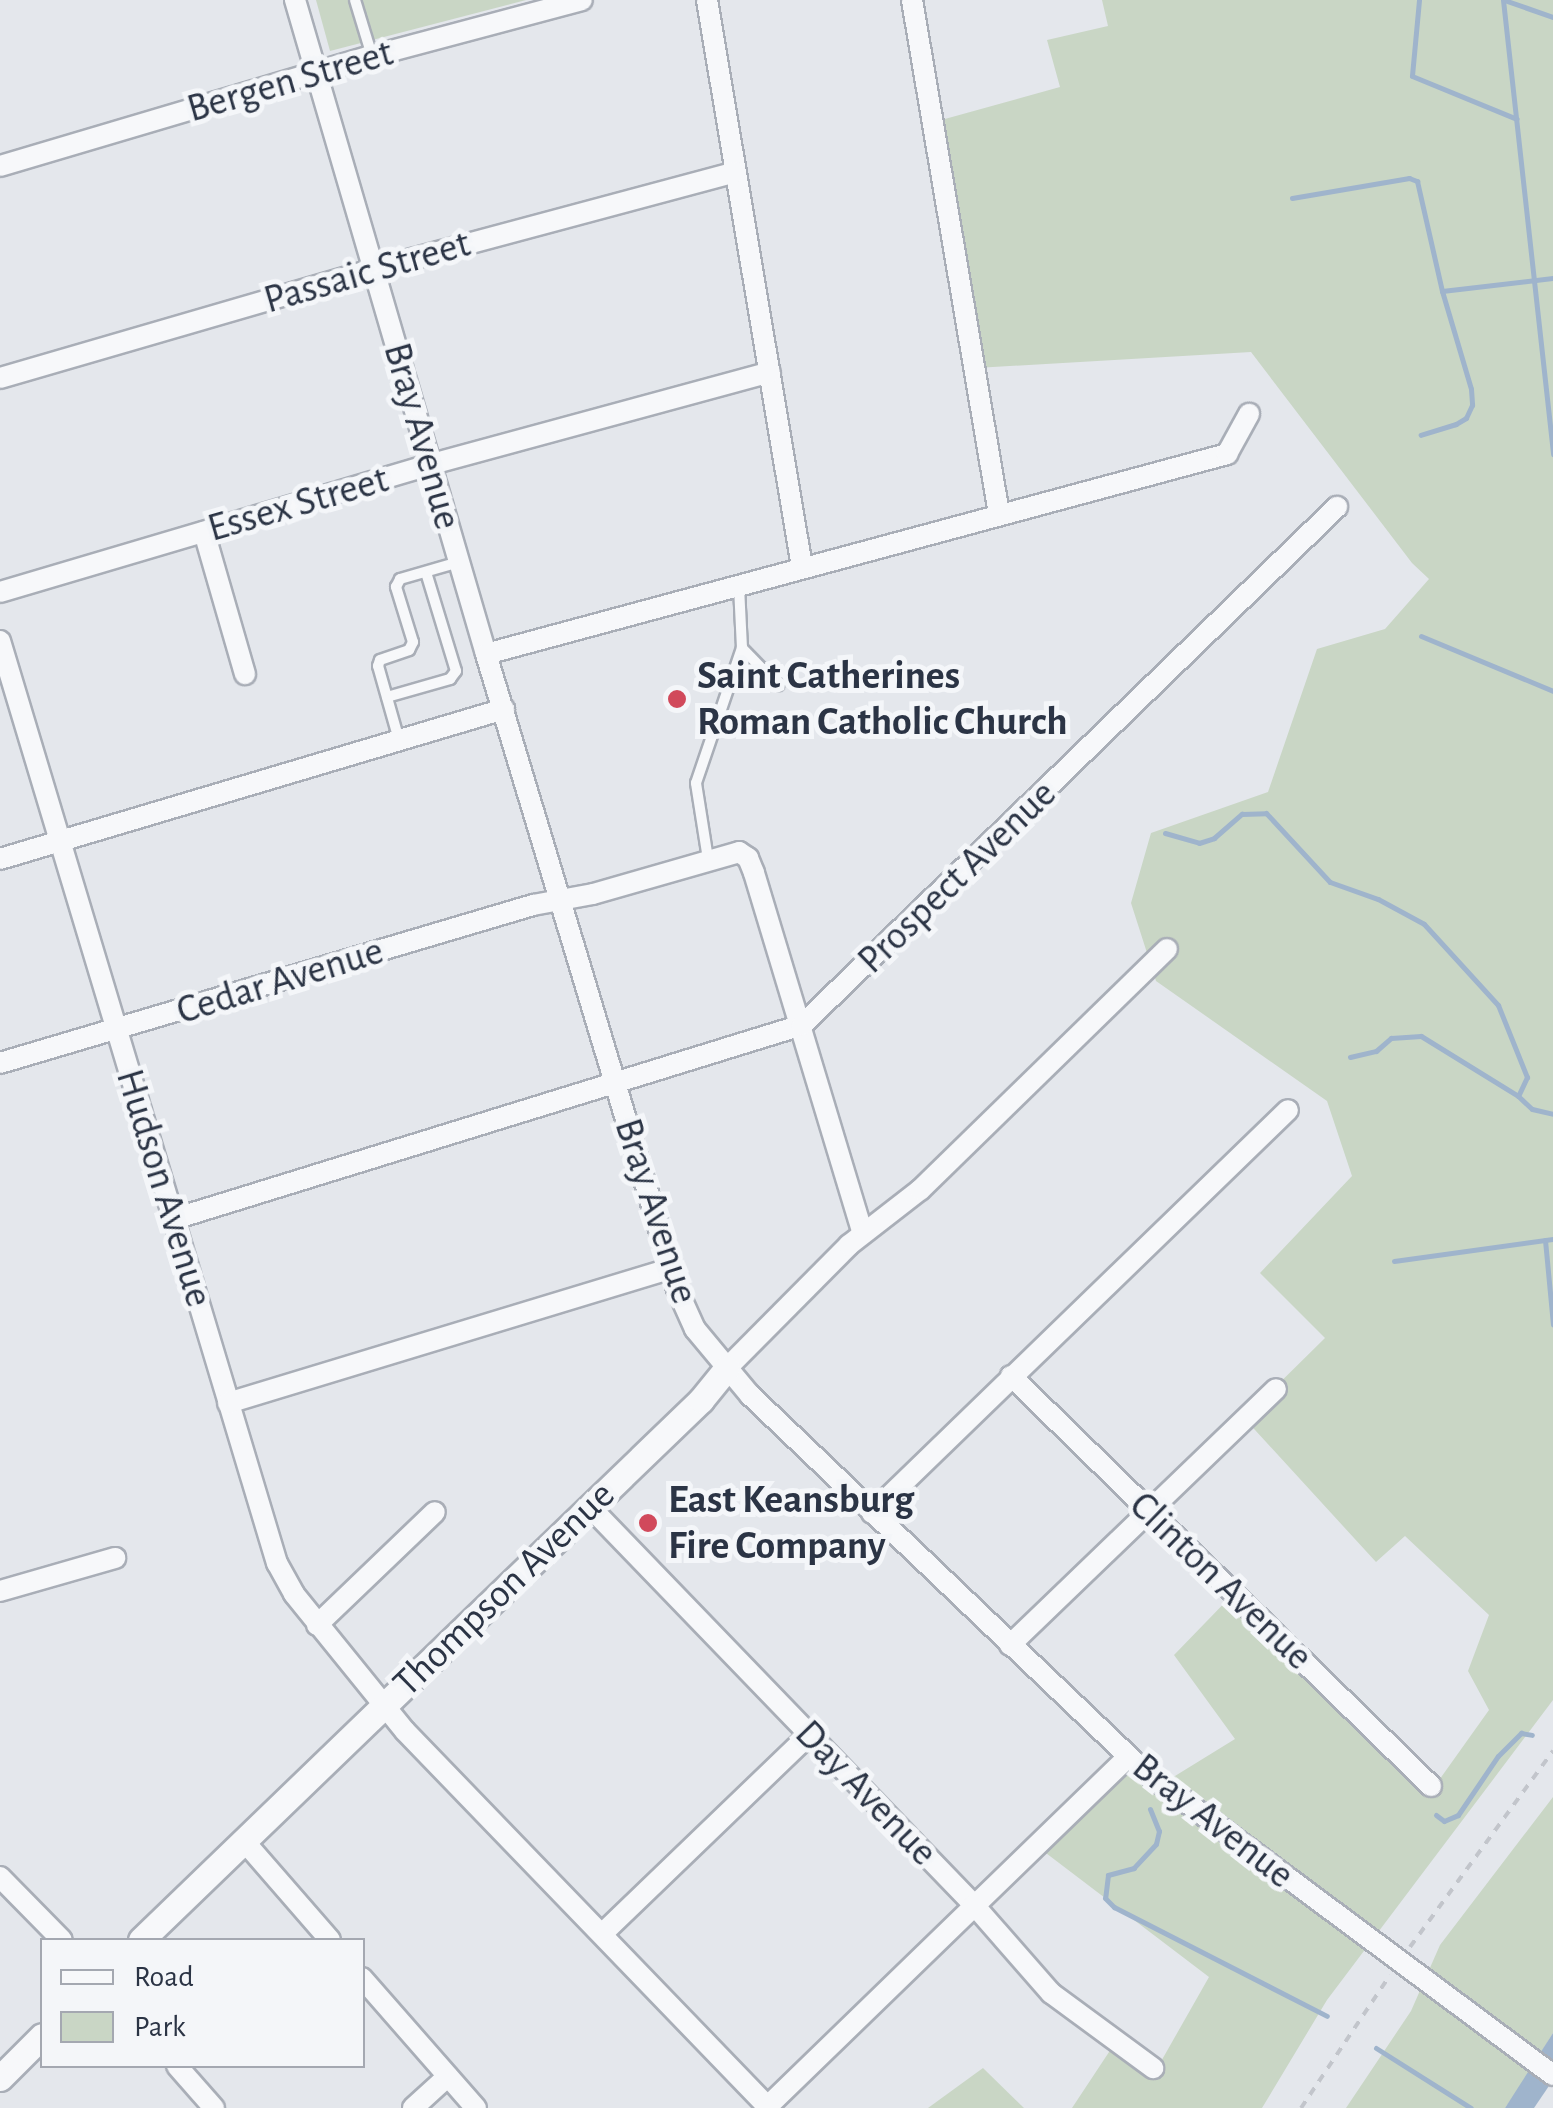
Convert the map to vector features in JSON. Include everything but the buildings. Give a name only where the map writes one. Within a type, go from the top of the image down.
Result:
[{"type":"street","name":"Bray Avenue","points":[[295,0],[458,562],[671,1268],[695,1329],[727,1368],[872,1513],[1128,1757],[1200,1817],[1553,2075]]},
{"type":"street","name":"Bergen Street","points":[[0,166],[372,56],[582,0]]},
{"type":"street","points":[[707,0],[802,567]]},
{"type":"street","points":[[912,0],[1000,514]]},
{"type":"street","name":"Passaic Street","points":[[0,378],[374,269],[735,172]]},
{"type":"street","name":"Essex Street","points":[[0,592],[432,464],[770,372]]},
{"type":"street","points":[[486,654],[1227,454],[1249,414]]},
{"type":"street","name":"Prospect Avenue","points":[[174,1218],[616,1085],[802,1024],[1337,507]]},
{"type":"street","points":[[204,532],[246,674]]},
{"type":"street","name":"Hudson Avenue","points":[[0,641],[277,1563],[317,1624],[385,1705],[768,2107]]},
{"type":"street","points":[[0,859],[504,709]]},
{"type":"street","name":"Cedar Avenue","points":[[0,1063],[739,852],[748,858],[754,873],[802,1024]]},
{"type":"street","name":"Thompson Avenue","points":[[143,1938],[701,1400],[755,1336],[863,1233],[920,1190],[1167,949]]},
{"type":"street","points":[[802,1024],[863,1233]]},
{"type":"street","points":[[872,1513],[1288,1110]]},
{"type":"street","points":[[228,1403],[671,1268]]},
{"type":"street","name":"Clinton Avenue","points":[[1011,1376],[1432,1786]]},
{"type":"street","points":[[1010,1645],[1276,1388]]},
{"type":"street","name":"Day Avenue","points":[[589,1506],[1067,2007],[1153,2068]]},
{"type":"street","points":[[317,1624],[435,1512]]},
{"type":"street","points":[[0,1590],[114,1558]]},
{"type":"street","points":[[602,1934],[810,1734]]},
{"type":"street","points":[[768,2107],[1128,1757]]},
{"type":"street","points":[[244,1841],[328,1938]]},
{"type":"street","points":[[0,1877],[60,1938]]},
{"type":"street","points":[[365,1981],[476,2108]]},
{"type":"street","points":[[0,2078],[40,2038]]},
{"type":"street","points":[[179,2068],[214,2108]]},
{"type":"street","points":[[413,2108],[448,2076]]},
{"type":"lane","points":[[355,0],[372,56]]},
{"type":"lane","points":[[399,740],[380,660],[409,650],[412,642],[396,587],[400,579],[458,562]]},
{"type":"lane","points":[[387,696],[450,679],[456,670],[426,572]]},
{"type":"lane","points":[[708,858],[696,782],[742,648],[740,586]]},
{"type":"lane","points":[[742,648],[778,685]]},
{"type":"path","points":[[1301,2108],[1400,1961],[1553,1752]]},
{"type":"green space","points":[[316,0],[526,0],[330,51]]},
{"type":"green space","points":[[1102,0],[1553,0],[1553,1700],[1327,2000],[1262,2108],[1072,2108],[1113,2046],[1155,2072],[1209,1977],[1038,1847],[1130,1754],[1162,1784],[1235,1739],[1174,1655],[1237,1590],[1437,1783],[1489,1710],[1468,1671],[1489,1615],[1405,1536],[1376,1562],[1244,1418],[1325,1338],[1260,1273],[1352,1176],[1327,1101],[1156,981],[1131,903],[1151,833],[1268,792],[1317,649],[1385,629],[1429,579],[1412,563],[1251,352],[976,368],[934,122],[1060,87],[1047,40],[1108,26]]},
{"type":"green space","points":[[1553,1797],[1553,2033],[1522,2084],[1505,2108],[1346,2108],[1411,2011],[1440,1945]]},
{"type":"green space","points":[[983,2068],[1024,2108],[928,2108]]},
{"type":"water","points":[[1553,2033],[1553,2080],[1534,2108],[1505,2108]]},
{"type":"waterway","points":[[1419,0],[1412,76],[1517,119]]},
{"type":"waterway","points":[[1503,0],[1553,454]]},
{"type":"waterway","points":[[1504,0],[1553,17]]},
{"type":"waterway","points":[[1292,198],[1409,178],[1417,181],[1472,405],[1466,418],[1456,424],[1421,435]]},
{"type":"waterway","points":[[1442,291],[1553,278]]},
{"type":"waterway","points":[[1421,636],[1553,691]]},
{"type":"waterway","points":[[1165,833],[1199,843],[1214,838],[1242,814],[1266,813],[1330,882],[1378,899],[1424,924],[1498,1005],[1527,1077],[1518,1096],[1532,1109],[1553,1114]]},
{"type":"waterway","points":[[1350,1057],[1376,1051],[1391,1038],[1421,1036],[1518,1096]]},
{"type":"waterway","points":[[1394,1261],[1553,1239]]},
{"type":"waterway","points":[[1545,1240],[1553,1325]]},
{"type":"waterway","points":[[1436,1815],[1444,1821],[1458,1815],[1498,1756],[1521,1733],[1532,1735]]},
{"type":"waterway","points":[[1150,1809],[1159,1831],[1156,1844],[1134,1868],[1108,1875],[1105,1898],[1114,1907],[1327,2016]]},
{"type":"waterway","points":[[1376,2048],[1471,2108]]},
{"type":"place","name":"Saint Catherines Roman Catholic Church","points":[[677,699]]},
{"type":"place","name":"East Keansburg Fire Company","points":[[648,1523]]}]
